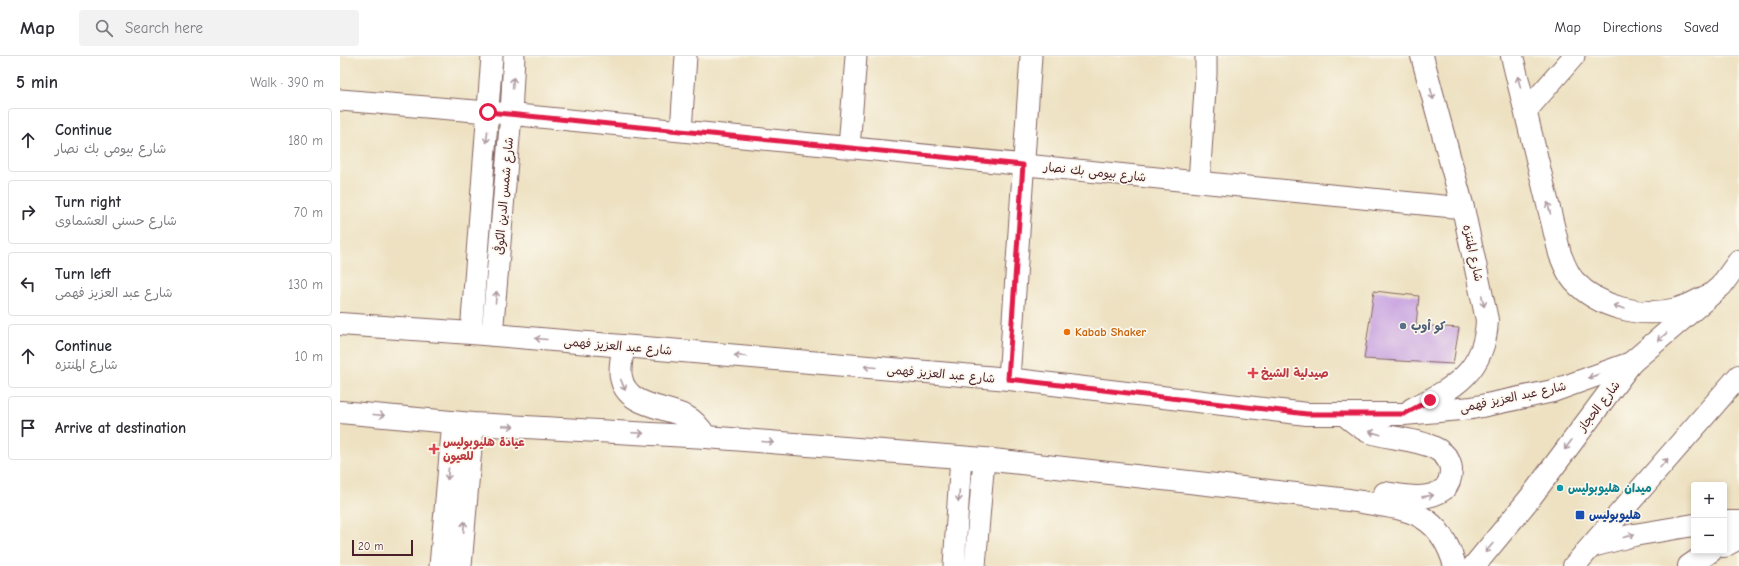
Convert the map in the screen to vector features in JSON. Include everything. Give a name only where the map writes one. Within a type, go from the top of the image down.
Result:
[{"type":"main road","name":"شارع المنتزه","points":[[1404,414],[1446,391],[1462,380],[1477,361],[1485,341],[1487,320],[1463,208],[1422,56]]},
{"type":"main road","points":[[1512,56],[1560,254],[1566,269],[1574,281],[1599,299],[1613,306],[1644,312],[1660,312],[1682,307],[1707,296],[1721,286]]},
{"type":"main road","name":"شارع الحجاز","points":[[1474,566],[1530,498],[1631,363],[1721,286],[1739,261]]},
{"type":"main road","name":"شارع عبد العزيز فهمى","points":[[340,324],[471,333],[1008,379],[1307,414],[1404,414],[1472,408],[1553,390],[1631,363]]},
{"type":"main road","points":[[624,346],[620,375],[626,391],[638,401],[688,417],[699,426],[706,437]]},
{"type":"main road","points":[[1574,566],[1739,376]]},
{"type":"main road","points":[[340,412],[463,423],[706,437],[984,459],[1349,500],[1404,509],[1421,516],[1435,526],[1446,540],[1455,566]]},
{"type":"main road","points":[[1345,415],[1355,424],[1367,431],[1434,446],[1444,453],[1450,464],[1451,476],[1446,487],[1436,495],[1424,498],[1378,493],[1363,495],[1349,500]]},
{"type":"main road","points":[[1727,522],[1739,522]]},
{"type":"main road","points":[[1592,546],[1634,534],[1691,525]]},
{"type":"main road","points":[[1727,544],[1739,538]]},
{"type":"main road","points":[[1689,566],[1707,554]]},
{"type":"street","name":"شارع شمس الدين الكوفى","points":[[471,333],[492,56]]},
{"type":"street","name":"شارع شمس الدين الكوفى","points":[[492,335],[511,115],[514,56]]},
{"type":"street","points":[[681,131],[686,56]]},
{"type":"street","points":[[849,148],[856,56]]},
{"type":"street","points":[[1008,379],[1031,56]]},
{"type":"street","points":[[1198,182],[1206,56]]},
{"type":"street","points":[[1526,111],[1574,56]]},
{"type":"street","name":"شارع بيومى بك نصار","points":[[340,100],[488,112],[1463,208]]},
{"type":"street","points":[[440,566],[463,423]]},
{"type":"street","points":[[461,566],[463,423]]},
{"type":"street","points":[[954,566],[962,458]]},
{"type":"street","points":[[975,566],[984,459]]},
{"type":"building","name":"كو أوب","points":[[1374,291],[1419,296],[1416,325],[1459,328],[1453,364],[1364,359]]},
{"type":"place","name":"كو أوب","points":[[1403,326]]},
{"type":"place","name":"Kabab Shaker","points":[[1067,332]]},
{"type":"place","name":"صيدلية الشيخ","points":[[1253,373]]},
{"type":"place","name":"عيادة هليوبوليس للعيون","points":[[434,449]]},
{"type":"place","name":"ميدان هليوبوليس","points":[[1560,488]]},
{"type":"place","name":"هليوبوليس","points":[[1580,515]]},
{"type":"route","points":[[488,112],[1023,165],[1008,379],[1307,414],[1404,414],[1430,400]]}]
